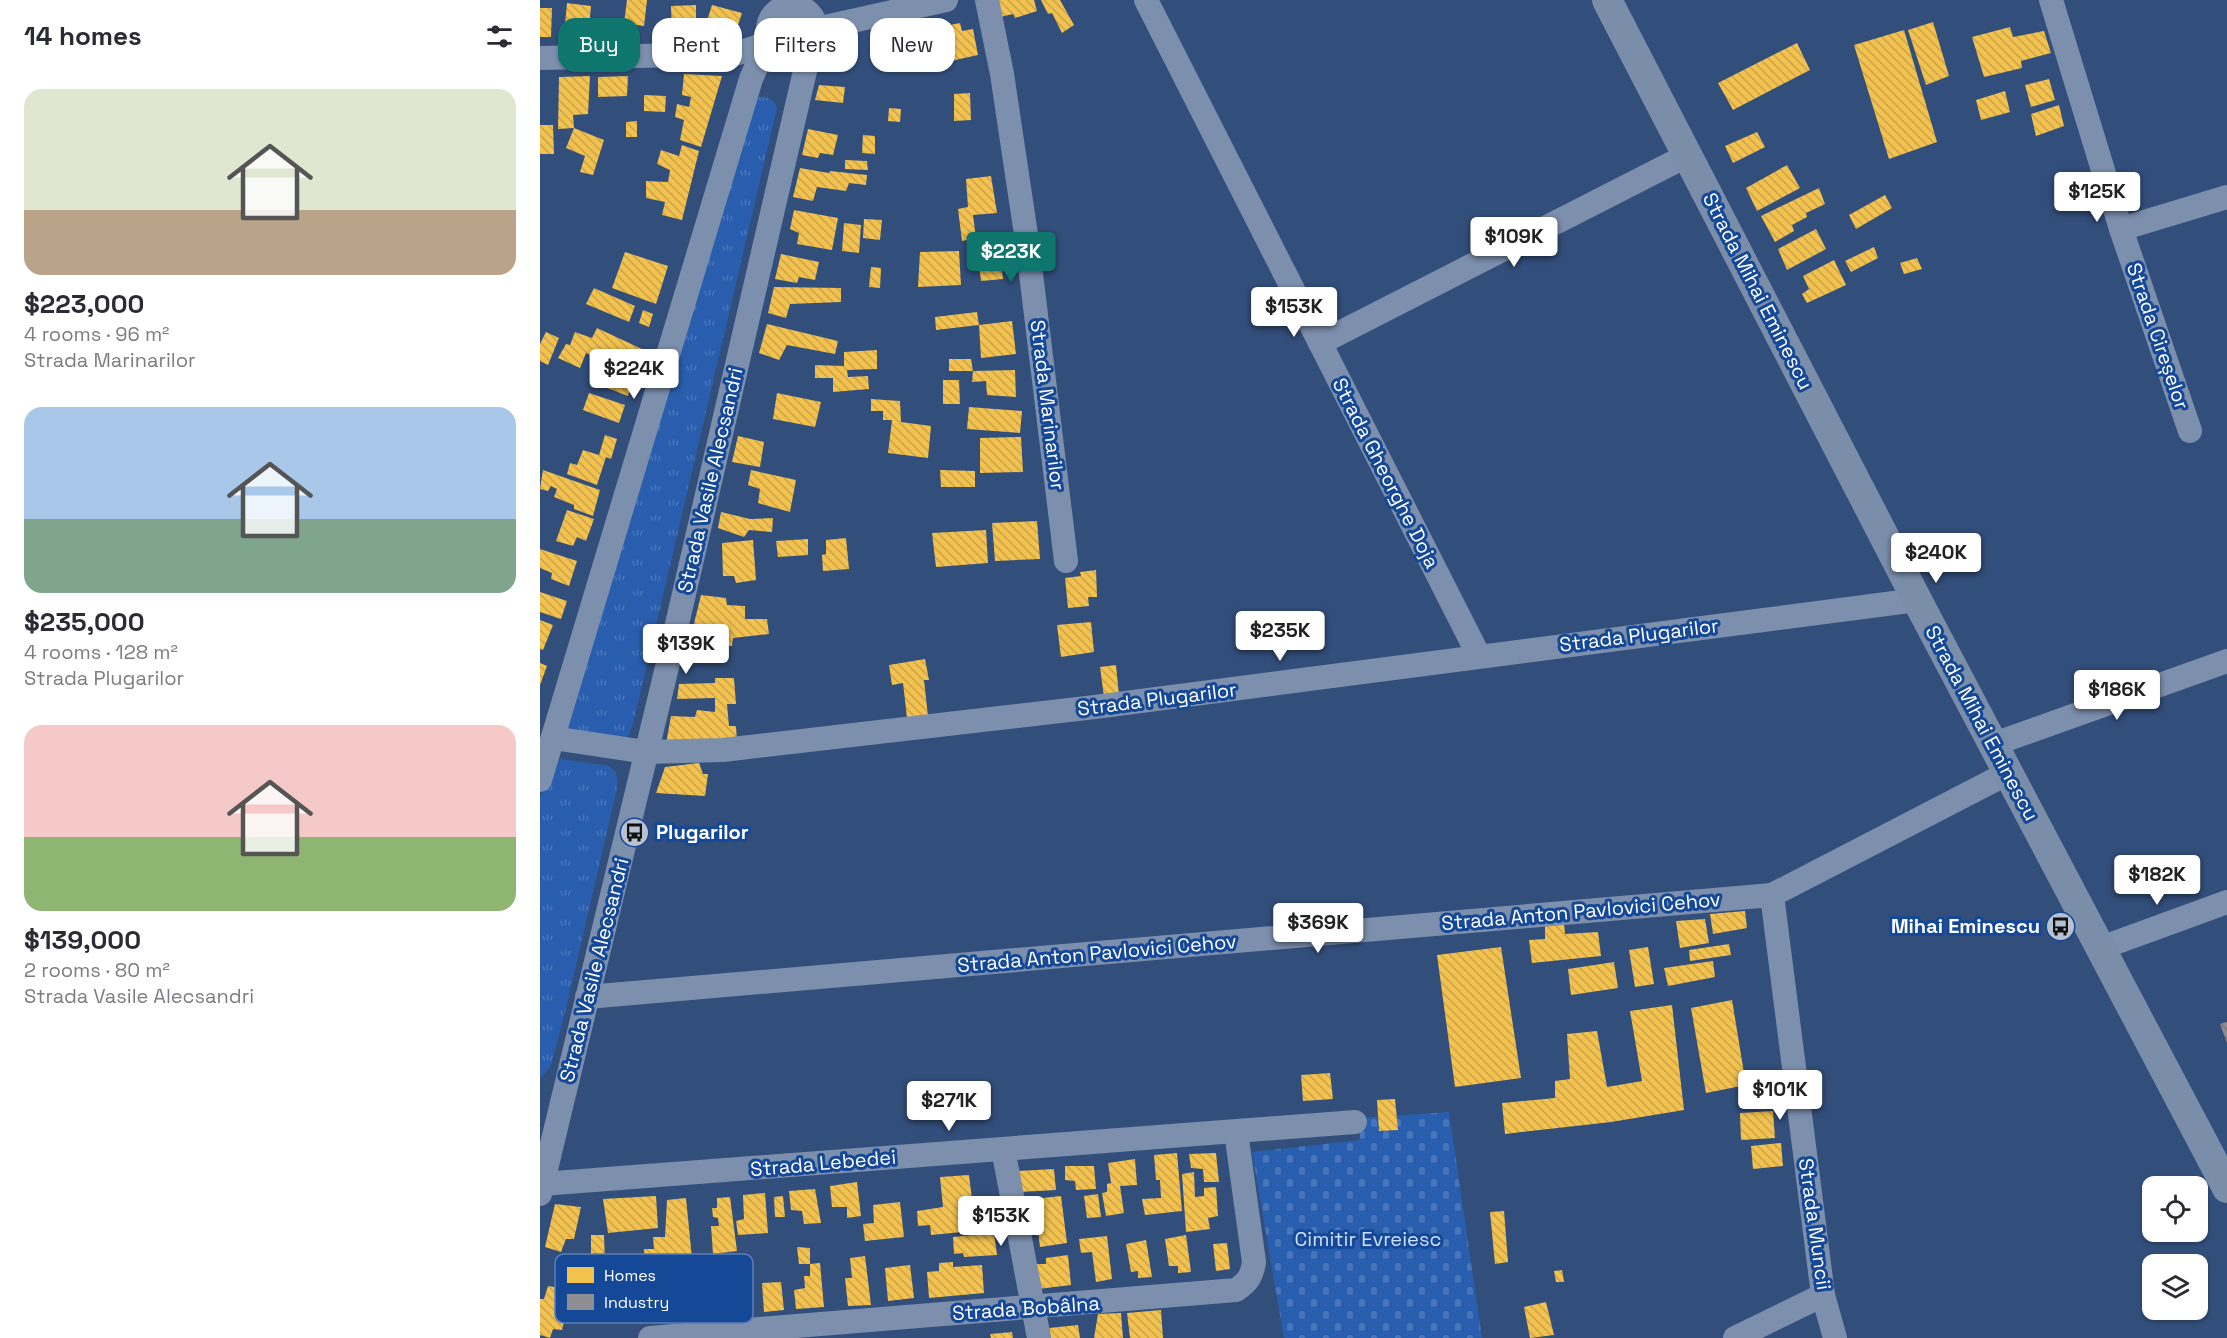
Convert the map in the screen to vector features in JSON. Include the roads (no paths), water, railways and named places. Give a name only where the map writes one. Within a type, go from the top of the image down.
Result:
[{"type":"main road","name":"Strada Mihai Eminescu","points":[[1607,0],[1917,600],[2227,1188]]},
{"type":"street","points":[[843,18],[946,0]]},
{"type":"street","name":"Strada Marinarilor","points":[[987,0],[1002,74],[1027,241],[1066,561]]},
{"type":"street","name":"Strada Gheorghe Doja","points":[[1146,0],[1479,656]]},
{"type":"street","name":"Strada Cireșelor","points":[[2051,0],[2121,229],[2190,430]]},
{"type":"street","points":[[779,5],[807,11],[811,18]]},
{"type":"street","points":[[540,58],[729,55],[754,48]]},
{"type":"street","points":[[540,780],[754,72]]},
{"type":"street","name":"Strada Vasile Alecsandri","points":[[541,1189],[545,1143],[587,997],[646,752],[803,72]]},
{"type":"street","points":[[1320,343],[1688,155]]},
{"type":"street","points":[[2121,229],[2227,196]]},
{"type":"street","name":"Strada Plugarilor","points":[[553,738],[646,752],[723,750],[1095,708],[1917,600]]},
{"type":"street","points":[[1994,744],[2227,661]]},
{"type":"street","name":"Strada Anton Pavlovici Cehov","points":[[587,997],[1772,895],[2008,772]]},
{"type":"street","name":"Strada Muncii","points":[[1772,895],[1823,1295],[1834,1338]]},
{"type":"street","points":[[2101,948],[2227,903]]},
{"type":"street","name":"Strada Lebedei","points":[[541,1189],[1003,1149],[1355,1122]]},
{"type":"street","name":"Strada Bobâlna","points":[[650,1338],[1222,1293],[1236,1290],[1247,1282],[1254,1262],[1236,1132]]},
{"type":"street","points":[[1003,1149],[1039,1338]]},
{"type":"street","points":[[1735,1338],[1823,1295]]},
{"type":"place","name":"Plugarilor","points":[[635,832]]},
{"type":"place","name":"Mihai Eminescu","points":[[2061,926]]},
{"type":"park label","name":"Cimitir Evreiesc","points":[[1368,1239]]}]
